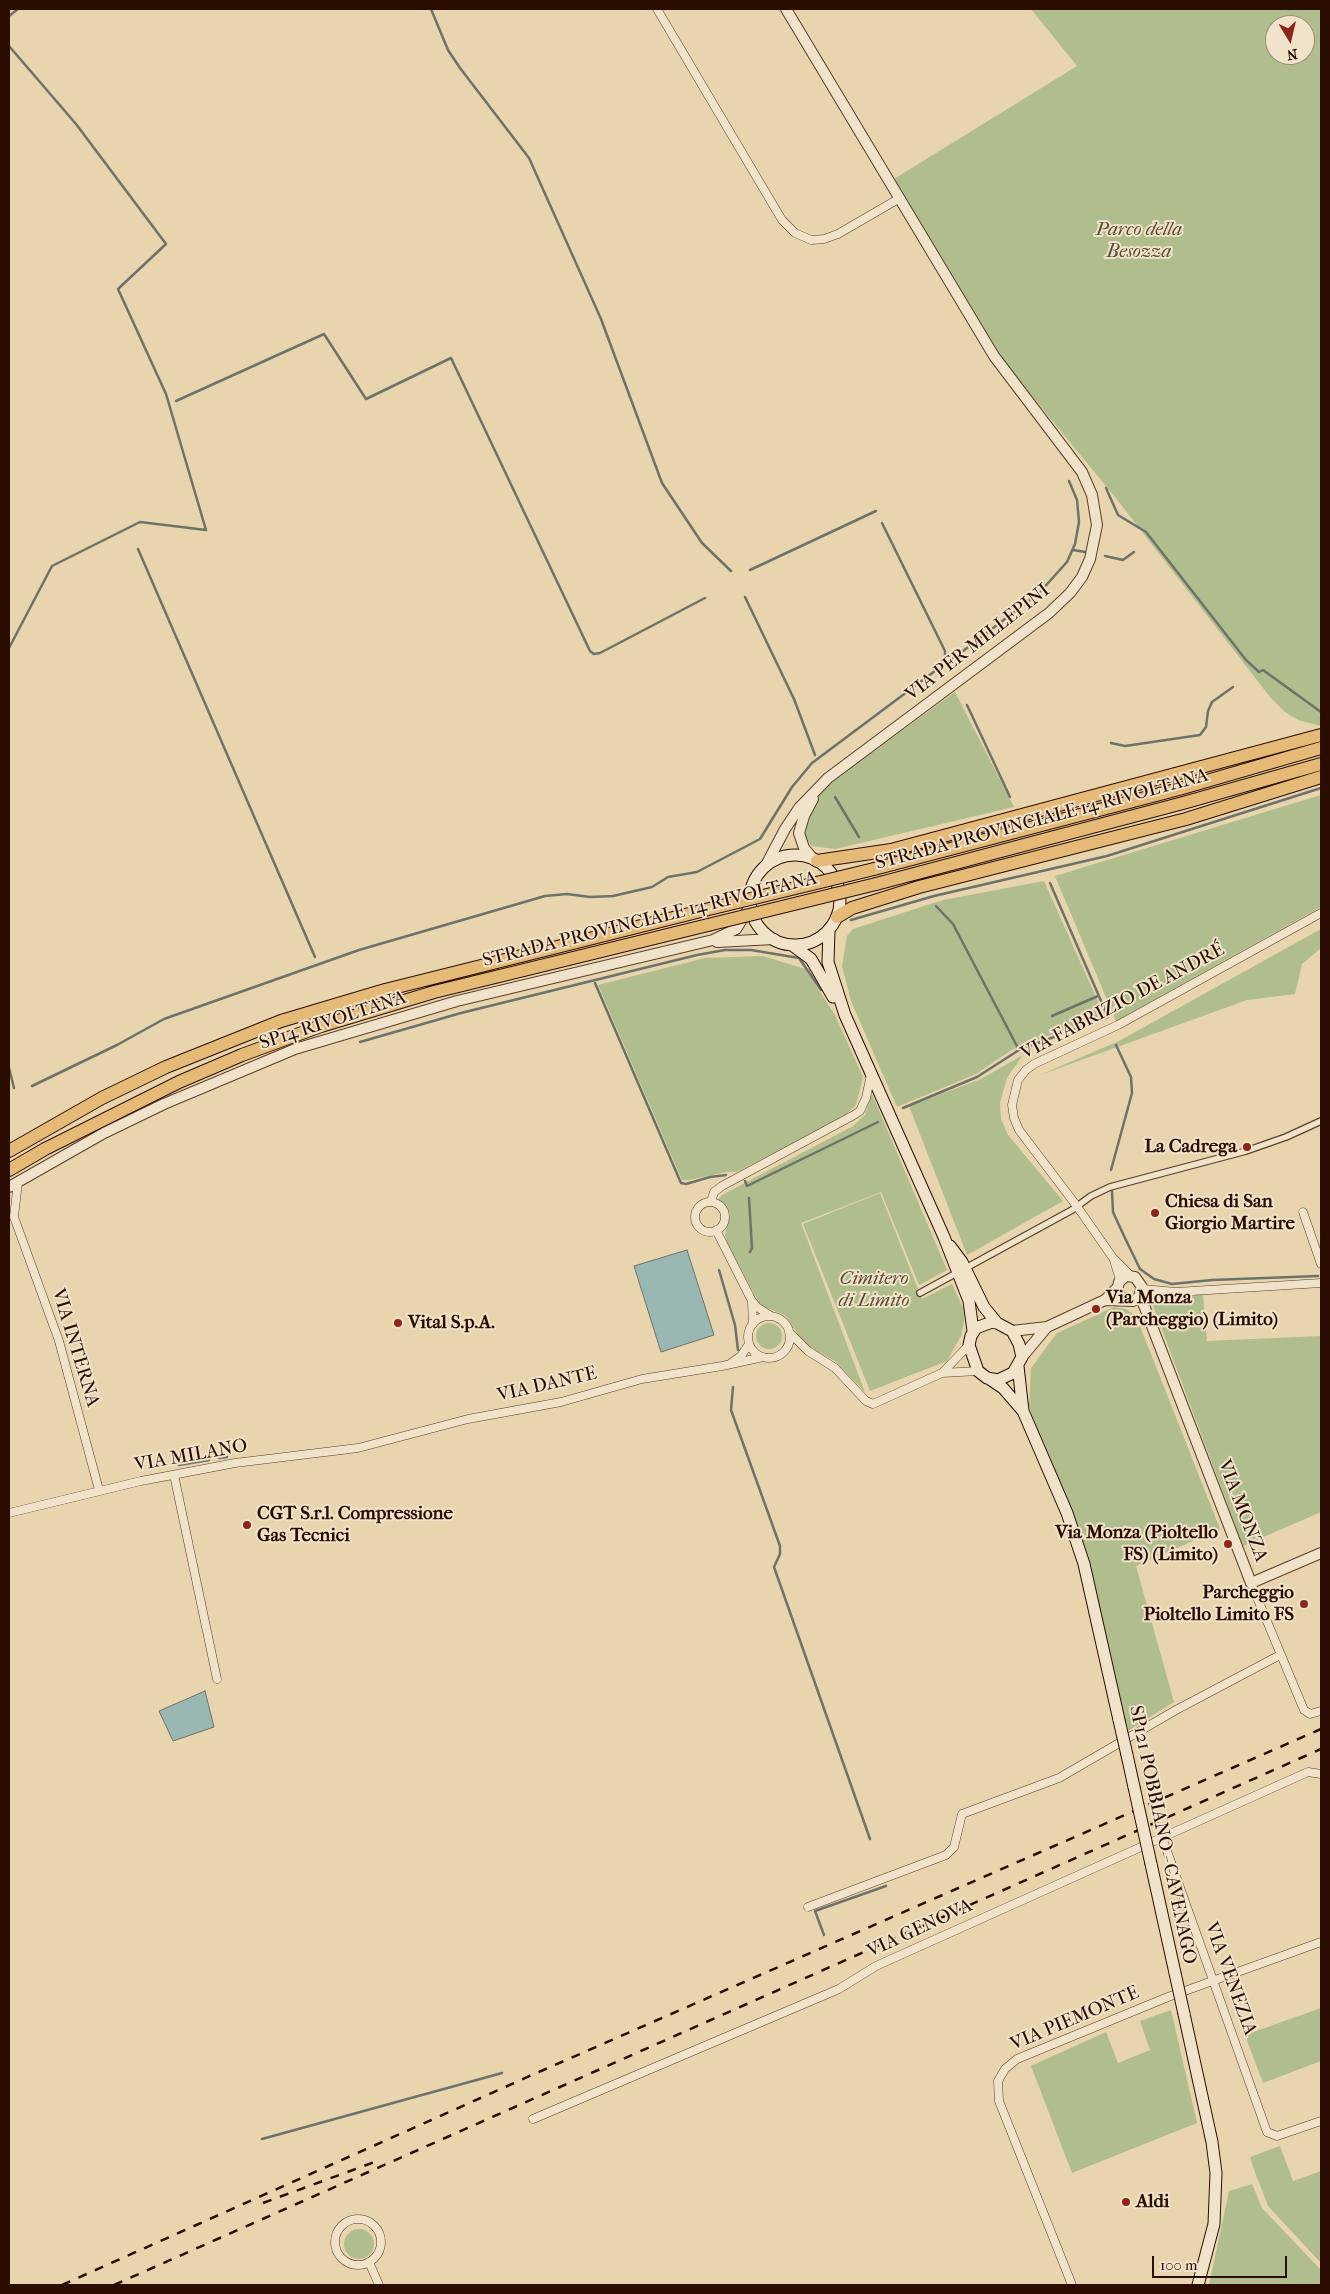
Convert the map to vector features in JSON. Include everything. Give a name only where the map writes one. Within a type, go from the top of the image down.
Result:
[{"type":"highway","points":[[816,860],[891,850],[1321,735]]},
{"type":"highway","name":"STRADA PROVINCIALE 14 RIVOLTANA","points":[[9,1151],[102,1098],[166,1067],[281,1022],[385,990],[874,869],[1179,789],[1321,748]]},
{"type":"highway","name":"STRADA PROVINCIALE 14 RIVOLTANA","points":[[9,1170],[45,1149],[179,1082],[242,1055],[321,1026],[434,992],[876,884],[1183,803],[1321,764]]},
{"type":"highway","points":[[837,917],[849,909],[919,888],[1186,819],[1321,777]]},
{"type":"main road","points":[[765,867],[776,860],[789,856],[802,856],[816,860],[830,871],[839,888],[840,901],[837,917],[829,930],[812,942],[792,945]]},
{"type":"main road","name":"SP14 RIVOLTANA","points":[[765,867],[754,883],[751,906],[759,926],[774,939],[792,945]]},
{"type":"main road","points":[[829,930],[828,962],[845,1015]]},
{"type":"main road","points":[[792,945],[814,963],[845,1015],[961,1271],[997,1323],[1012,1331],[1019,1344],[1020,1362],[1007,1378],[991,1380],[978,1371],[969,1345],[973,1331],[972,1311],[961,1271]]},
{"type":"main road","points":[[973,1331],[983,1324],[997,1323]]},
{"type":"main road","name":"SP121 POBBIANO - CAVENAGO","points":[[1020,1362],[1023,1411]]},
{"type":"main road","name":"SP121 POBBIANO - CAVENAGO","points":[[991,1380],[1003,1388],[1023,1411],[1061,1499],[1081,1552],[1212,2142],[1216,2173],[1214,2224],[1198,2282]]},
{"type":"street","points":[[657,9],[782,220],[795,233],[811,240],[824,239],[838,234],[900,198]]},
{"type":"street","name":"VIA PER MILLEPINI","points":[[765,867],[785,829],[801,805],[819,786],[1049,613],[1076,586],[1092,554],[1096,535],[1096,514],[1085,476],[1071,455],[994,356],[786,9]]},
{"type":"street","name":"VIA PER MILLEPINI","points":[[816,860],[802,845],[799,833],[804,816],[819,786]]},
{"type":"street","name":"SP14 RIVOLTANA","points":[[13,1185],[104,1133],[164,1104],[295,1049],[457,1001],[550,977],[688,946],[731,933],[744,919],[751,906]]},
{"type":"street","name":"VIA FABRIZIO DE ANDRÉ","points":[[1076,1205],[1022,1136],[1015,1122],[1012,1100],[1022,1075],[1034,1064],[1118,1025],[1321,913]]},
{"type":"street","name":"SP14 RIVOLTANA","points":[[688,946],[755,939],[774,939]]},
{"type":"street","points":[[711,1202],[719,1206],[724,1214],[722,1225],[716,1230],[703,1230],[695,1219],[698,1208],[711,1202],[717,1188],[849,1119],[860,1111],[866,1098],[871,1072]]},
{"type":"street","points":[[920,1293],[1072,1210],[1076,1205],[1091,1196],[1127,1180],[1246,1151],[1286,1137],[1321,1121]]},
{"type":"street","name":"VIA INTERNA","points":[[13,1185],[11,1216],[59,1341],[99,1490]]},
{"type":"street","points":[[1076,1205],[1113,1258],[1131,1276],[1140,1281],[1135,1296]]},
{"type":"street","points":[[1303,1212],[1321,1264]]},
{"type":"street","points":[[716,1230],[752,1301],[757,1307],[782,1321],[789,1332],[808,1351],[836,1368],[866,1401],[873,1404],[942,1374],[978,1371]]},
{"type":"street","points":[[1113,1258],[1119,1284],[1135,1296]]},
{"type":"street","points":[[1105,1300],[1119,1284],[1131,1276]]},
{"type":"street","points":[[1012,1331],[1047,1327],[1105,1300],[1176,1292],[1321,1284]]},
{"type":"street","name":"VIA MONZA","points":[[1135,1296],[1145,1310],[1251,1583],[1304,1710],[1310,1714],[1320,1712]]},
{"type":"street","points":[[752,1301],[753,1324]]},
{"type":"street","points":[[772,1316],[761,1318],[753,1324],[748,1334],[749,1344],[754,1352],[763,1357],[776,1357],[785,1350],[789,1343],[789,1332]]},
{"type":"street","points":[[1020,1362],[1047,1327]]},
{"type":"street","points":[[722,1366],[741,1356],[749,1344]]},
{"type":"street","points":[[942,1374],[969,1345]]},
{"type":"street","points":[[785,1350],[808,1351]]},
{"type":"street","name":"VIA DANTE","points":[[381,1443],[468,1419],[561,1402],[642,1379],[722,1366],[763,1357]]},
{"type":"street","name":"VIA MILANO","points":[[9,1513],[99,1490],[235,1463],[319,1454],[381,1443]]},
{"type":"street","points":[[174,1475],[217,1679]]},
{"type":"street","points":[[1251,1583],[1321,1554]]},
{"type":"street","points":[[808,1906],[946,1855],[955,1845],[962,1814],[1059,1778],[1176,1710],[1280,1654]]},
{"type":"street","name":"VIA GENOVA","points":[[533,2118],[839,1989],[876,1966],[1308,1772],[1321,1774]]},
{"type":"street","name":"VIA VENEZIA","points":[[1162,1837],[1267,2132],[1277,2136],[1321,2121]]},
{"type":"street","name":"VIA PIEMONTE","points":[[1072,2285],[999,2100],[997,2087],[999,2078],[1007,2066],[1017,2060],[1214,1980],[1321,1942]]},
{"type":"street","points":[[359,2218],[367,2220],[378,2230],[381,2244],[375,2258],[369,2262],[354,2264],[341,2256],[335,2242],[336,2235],[345,2223],[359,2218]]},
{"type":"street","points":[[369,2262],[379,2285]]},
{"type":"green space","name":"Parco della Besozza","points":[[1031,9],[1321,9],[1321,726],[1298,720],[1285,712],[1270,697],[1119,502],[986,340],[889,182],[1077,66]]},
{"type":"green space","points":[[955,692],[1014,807],[835,849],[811,846],[803,832],[807,817],[823,788]]},
{"type":"green space","points":[[1321,795],[1321,907],[1116,1021],[1055,876]]},
{"type":"green space","points":[[1044,881],[1104,1015],[1013,1049],[976,1074],[897,1107],[851,1001],[842,966],[847,936],[853,929],[943,900]]},
{"type":"green space","points":[[1321,929],[1321,948],[1302,964],[1295,994],[1247,1000],[1040,1075],[1119,1041]]},
{"type":"green space","points":[[763,956],[805,969],[835,1015],[863,1077],[856,1105],[842,1118],[737,1172],[726,1172],[682,1180],[598,985],[705,958]]},
{"type":"green space","points":[[1023,1055],[1007,1078],[1000,1103],[1001,1119],[1008,1135],[1063,1201],[967,1255],[909,1106],[981,1079]]},
{"type":"green space","points":[[872,1094],[947,1270],[919,1285],[881,1192],[801,1223],[865,1392],[835,1361],[806,1346],[785,1315],[759,1303],[727,1242],[725,1235],[730,1214],[718,1200],[722,1195],[853,1126],[865,1115]]},
{"type":"green space","name":"Cimitero di Limito","points":[[880,1193],[922,1299],[952,1284],[964,1310],[964,1322],[961,1336],[947,1361],[870,1391],[803,1224]]},
{"type":"green space","points":[[1203,1294],[1207,1341],[1321,1336],[1321,1512],[1243,1546],[1152,1303]]},
{"type":"green space","points":[[1114,1307],[1126,1309],[1136,1316],[1220,1529],[1136,1566],[1174,1702],[1128,1731],[1088,1561],[1042,1446],[1029,1406],[1031,1368],[1057,1333]]},
{"type":"green space","points":[[769,1323],[778,1327],[782,1336],[778,1345],[769,1349],[760,1345],[756,1336],[760,1327]]},
{"type":"green space","points":[[1321,2008],[1321,2061],[1263,2083],[1245,2035]]},
{"type":"green space","points":[[1171,2010],[1197,2123],[1072,2173],[1031,2066],[1106,2032],[1118,2063],[1150,2050],[1140,2021]]},
{"type":"green space","points":[[1280,2146],[1293,2181],[1321,2171],[1321,2263],[1268,2206],[1253,2167],[1250,2157]]},
{"type":"green space","points":[[1252,2184],[1262,2208],[1321,2270],[1321,2285],[1209,2285],[1229,2191]]},
{"type":"green space","points":[[359,2229],[370,2233],[374,2244],[370,2255],[359,2259],[348,2255],[344,2244],[348,2233]]},
{"type":"water","points":[[687,1250],[714,1335],[661,1352],[634,1266]]},
{"type":"water","points":[[205,1691],[214,1727],[173,1741],[159,1711]]},
{"type":"waterway","points":[[9,16],[18,9]]},
{"type":"waterway","points":[[431,9],[448,50],[529,158],[601,319],[662,483],[702,543],[731,571]]},
{"type":"waterway","points":[[9,46],[76,124],[166,244],[118,289],[166,394],[206,530],[140,522],[52,566],[9,648]]},
{"type":"waterway","points":[[176,401],[324,334],[366,399],[451,358],[590,651],[594,654],[600,653],[705,598]]},
{"type":"waterway","points":[[963,651],[1039,593],[1067,562],[1075,544],[1079,522],[1077,500],[1069,481]]},
{"type":"waterway","points":[[1106,488],[1118,515],[1146,532],[1246,660],[1259,672],[1263,670],[1321,712]]},
{"type":"waterway","points":[[750,570],[876,511]]},
{"type":"waterway","points":[[882,523],[945,651],[945,662]]},
{"type":"waterway","points":[[138,549],[315,957]]},
{"type":"waterway","points":[[1073,550],[1085,552]]},
{"type":"waterway","points":[[1105,556],[1123,560],[1134,552]]},
{"type":"waterway","points":[[745,597],[794,699],[815,755]]},
{"type":"waterway","points":[[32,1086],[117,1045],[164,1019],[359,950],[545,896],[567,894],[590,897],[613,896],[652,887],[668,877],[697,872],[760,839],[792,787],[812,763],[955,656]]},
{"type":"waterway","points":[[1111,743],[1125,746],[1200,735],[1206,727],[1208,711],[1212,702],[1233,687]]},
{"type":"waterway","points":[[967,705],[1010,797]]},
{"type":"waterway","points":[[851,920],[934,896],[1107,856],[1321,788]]},
{"type":"waterway","points":[[835,797],[859,837]]},
{"type":"waterway","points":[[903,1108],[977,1077],[1019,1050],[1108,1017],[1050,883]]},
{"type":"waterway","points":[[936,906],[953,924],[1019,1050]]},
{"type":"waterway","points":[[360,1042],[461,1013],[697,955],[725,950],[751,950],[799,958],[821,990]]},
{"type":"waterway","points":[[595,983],[681,1183],[686,1184],[710,1177],[726,1175]]},
{"type":"waterway","points":[[1052,1016],[1098,996]]},
{"type":"waterway","points":[[1111,1170],[1132,1093],[1131,1077],[1116,1045]]},
{"type":"waterway","points":[[9,1068],[14,1088]]},
{"type":"waterway","points":[[745,1181],[747,1186],[878,1122]]},
{"type":"waterway","points":[[1112,1191],[1113,1212],[1124,1236],[1140,1269],[1154,1279],[1172,1284],[1212,1280],[1318,1276]]},
{"type":"waterway","points":[[749,1198],[752,1248],[750,1252]]},
{"type":"waterway","points":[[719,1270],[735,1325],[738,1350]]},
{"type":"waterway","points":[[733,1387],[731,1410],[780,1546],[780,1554],[774,1567],[870,1839]]},
{"type":"waterway","points":[[219,1458],[227,1457]]},
{"type":"waterway","points":[[179,1462],[179,1465],[209,1460]]},
{"type":"waterway","points":[[824,1935],[815,1911],[886,1886]]},
{"type":"waterway","points":[[262,2139],[502,2073]]},
{"type":"railway","points":[[62,2285],[532,2075],[1321,1729]]},
{"type":"railway","points":[[114,2285],[1321,1749]]},
{"type":"railway","points":[[263,2203],[380,2160]]},
{"type":"place","name":"La Cadrega","points":[[1247,1147]]},
{"type":"place","name":"Chiesa di San Giorgio Martire","points":[[1155,1213]]},
{"type":"place","name":"Via Monza (Parcheggio) (Limito)","points":[[1096,1309]]},
{"type":"place","name":"Vital S.p.A.","points":[[398,1323]]},
{"type":"place","name":"CGT S.r.l. Compressione Gas Tecnici","points":[[247,1525]]},
{"type":"place","name":"Via Monza (Pioltello FS) (Limito)","points":[[1228,1544]]},
{"type":"place","name":"Parcheggio Pioltello Limito FS","points":[[1304,1604]]},
{"type":"place","name":"Aldi","points":[[1126,2202]]}]
